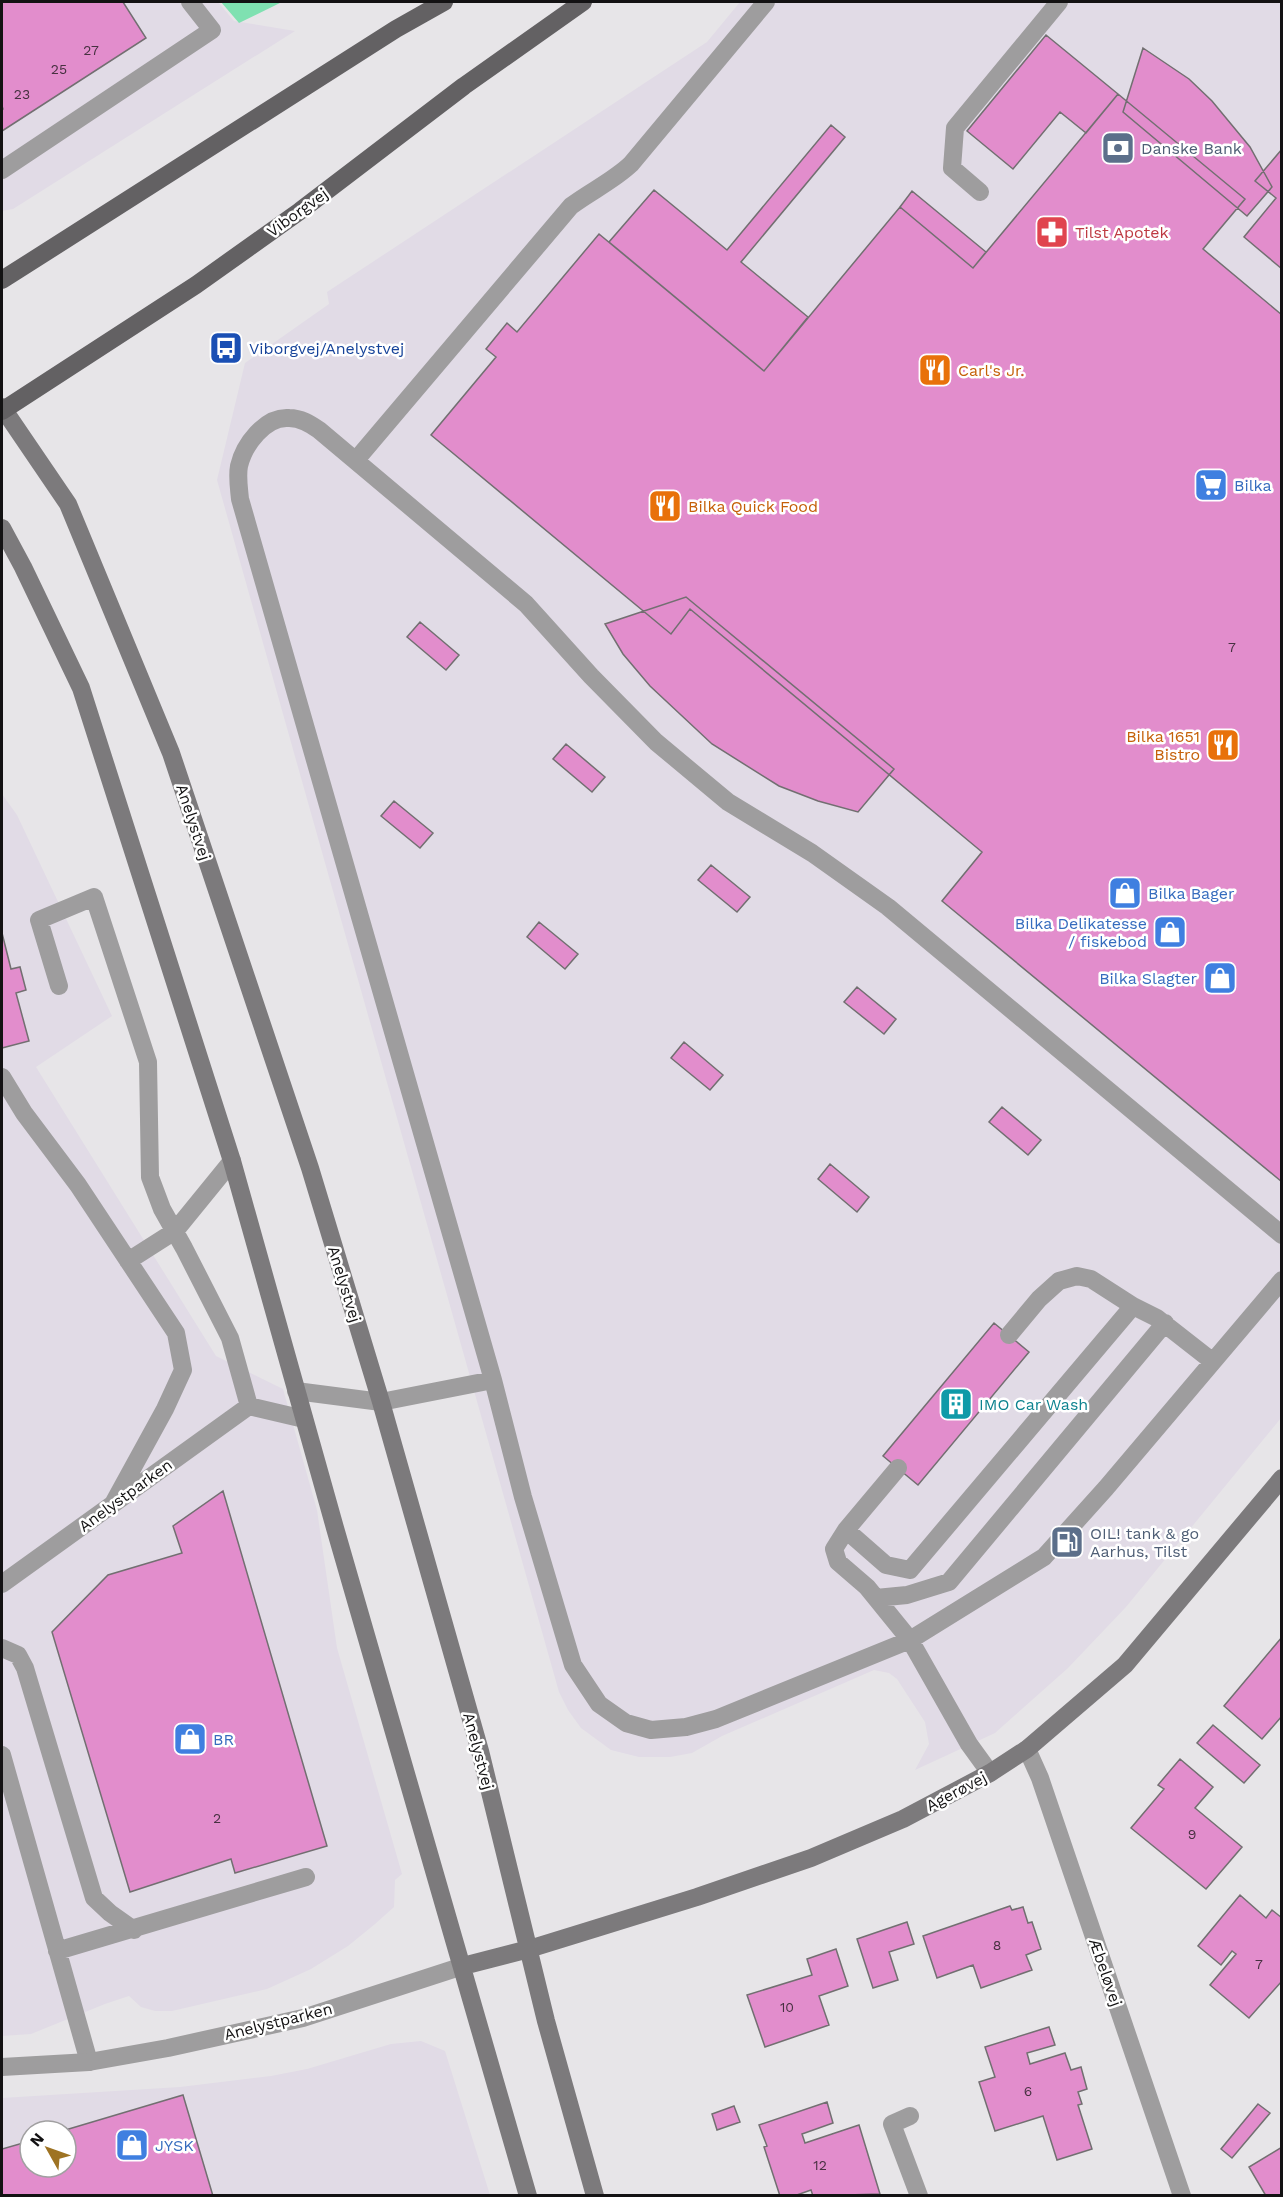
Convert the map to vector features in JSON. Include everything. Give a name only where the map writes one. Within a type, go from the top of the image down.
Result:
[{"type":"main road","points":[[2,280],[386,36],[444,2]]},
{"type":"main road","name":"Viborgvej","points":[[2,409],[205,278],[300,211],[464,86],[583,2]]},
{"type":"street","points":[[2,170],[212,30],[190,2]]},
{"type":"street","points":[[356,460],[572,206],[615,178],[631,164],[766,2]]},
{"type":"street","points":[[980,192],[952,168],[955,128],[1059,2]]},
{"type":"street","name":"Anelystvej","points":[[2,409],[68,504],[171,753],[310,1168],[381,1402],[480,1751],[546,2020],[595,2196]]},
{"type":"street","points":[[1281,1235],[888,907],[812,853],[728,802],[656,742],[591,676],[526,604],[319,430],[303,420],[287,417],[270,423],[257,433],[246,449],[239,466],[240,499],[492,1380],[523,1497],[573,1665],[599,1704],[626,1723],[651,1730],[686,1727],[716,1719],[910,1640],[1044,1557],[1106,1488],[1281,1280]]},
{"type":"street","points":[[2,528],[81,688],[232,1161],[528,2196]]},
{"type":"street","points":[[58,986],[39,920],[94,897],[148,1062],[150,1177],[162,1209],[230,1338],[249,1406],[304,1419]]},
{"type":"street","points":[[2,1077],[24,1113],[78,1185],[176,1333],[183,1370],[165,1409],[114,1502]]},
{"type":"street","points":[[128,1262],[174,1231],[232,1161]]},
{"type":"street","points":[[1009,1335],[1039,1299],[1059,1281],[1077,1276],[1091,1279],[1165,1323],[1212,1361]]},
{"type":"street","points":[[846,1530],[886,1565],[910,1570],[1133,1306]]},
{"type":"street","points":[[876,1598],[907,1595],[949,1582],[1165,1323]]},
{"type":"street","points":[[297,1391],[381,1402],[492,1380]]},
{"type":"street","name":"Anelystparken","points":[[2,1584],[249,1406]]},
{"type":"street","points":[[898,1468],[846,1530],[834,1549],[838,1562],[867,1587],[910,1640],[969,1744],[990,1773]]},
{"type":"street","name":"Agerøvej","points":[[463,1966],[529,1949],[697,1897],[811,1858],[903,1819],[990,1773],[1027,1749],[1125,1665],[1281,1478]]},
{"type":"street","points":[[2,1648],[18,1655],[25,1668],[94,1898],[134,1930]]},
{"type":"street","name":"Æbeløvej","points":[[1027,1749],[1040,1778],[1182,2196]]},
{"type":"street","points":[[2,1755],[89,2062]]},
{"type":"street","points":[[57,1951],[134,1930],[306,1877]]},
{"type":"street","name":"Anelystparken","points":[[2,2067],[89,2062],[168,2048],[303,2018],[463,1966]]},
{"type":"street","points":[[910,2116],[892,2124],[919,2196]]},
{"type":"shaded area","points":[[2,2],[218,2],[234,21],[295,31],[13,209],[2,211]]},
{"type":"shaded area","points":[[740,2],[1281,2],[1281,1418],[1126,1607],[1068,1668],[995,1733],[915,1770],[929,1744],[925,1722],[897,1679],[889,1673],[874,1670],[722,1736],[692,1753],[670,1757],[639,1757],[611,1750],[581,1728],[568,1710],[559,1692],[217,480],[245,363],[329,304],[327,292],[707,42]]},
{"type":"shaded area","points":[[2,794],[17,815],[112,1016],[36,1067],[216,1356],[283,1389],[317,1510],[337,1648],[402,1874],[395,1880],[394,1907],[375,1924],[348,1946],[311,1969],[267,1989],[172,2011],[155,2011],[141,2007],[129,1996],[31,2034],[2,2036]]},
{"type":"shaded area","points":[[421,2041],[445,2051],[490,2195],[2,2196],[2,2098],[180,2087],[271,2076],[307,2069],[391,2044]]},
{"type":"green space","points":[[221,2],[282,2],[239,23]]},
{"type":"building","points":[[2,2],[123,2],[146,38],[2,131]]},
{"type":"building","points":[[1046,35],[1118,94],[1086,133],[1060,112],[1013,169],[967,131]]},
{"type":"building","points":[[1143,48],[1189,79],[1212,101],[1250,147],[1272,187],[1247,216],[1123,112]]},
{"type":"building","points":[[1118,94],[1245,199],[1203,249],[1282,315],[1282,1182],[942,901],[982,852],[690,609],[671,634],[431,435],[496,357],[486,349],[507,323],[517,332],[599,234],[764,371],[900,207],[973,268]]},
{"type":"building","points":[[831,125],[845,137],[741,262],[808,317],[764,371],[609,242],[654,190],[727,250]]},
{"type":"building","points":[[1282,149],[1282,269],[1244,237],[1276,198],[1255,181]]},
{"type":"building","points":[[912,191],[986,252],[973,268],[900,207]]},
{"type":"building","points":[[686,597],[894,769],[858,812],[818,801],[779,786],[712,744],[650,686],[623,654],[605,624]]},
{"type":"building","points":[[420,622],[459,655],[446,670],[407,637]]},
{"type":"building","points":[[566,744],[605,777],[592,792],[553,759]]},
{"type":"building","points":[[394,801],[433,833],[420,848],[381,816]]},
{"type":"building","points":[[711,865],[750,897],[737,912],[698,880]]},
{"type":"building","points":[[539,922],[578,954],[565,969],[527,937]]},
{"type":"building","points":[[2,933],[11,969],[20,967],[26,990],[16,993],[29,1041],[2,1048]]},
{"type":"building","points":[[857,987],[896,1019],[884,1034],[844,1002]]},
{"type":"building","points":[[684,1042],[723,1075],[710,1090],[671,1058]]},
{"type":"building","points":[[1002,1107],[1041,1140],[1028,1155],[989,1122]]},
{"type":"building","points":[[830,1164],[869,1197],[857,1212],[818,1179]]},
{"type":"building","name":"IMO Car Wash","points":[[994,1323],[1029,1352],[918,1485],[883,1456]]},
{"type":"building","name":"BR","points":[[223,1491],[327,1846],[235,1873],[231,1859],[130,1892],[52,1632],[108,1575],[182,1553],[173,1526]]},
{"type":"building","points":[[1282,1637],[1282,1716],[1262,1739],[1224,1706]]},
{"type":"building","points":[[1213,1725],[1260,1765],[1244,1783],[1197,1743]]},
{"type":"building","points":[[1180,1759],[1213,1787],[1195,1808],[1242,1847],[1206,1889],[1131,1828],[1164,1789],[1158,1785]]},
{"type":"building","points":[[1240,1895],[1266,1918],[1272,1910],[1282,1918],[1282,1981],[1249,2018],[1210,1985],[1236,1954],[1232,1951],[1221,1965],[1198,1946]]},
{"type":"building","points":[[1010,1906],[1012,1910],[1023,1907],[1028,1923],[1032,1922],[1041,1949],[1026,1955],[1032,1970],[981,1988],[973,1965],[937,1978],[923,1936]]},
{"type":"building","points":[[907,1922],[914,1944],[889,1952],[898,1980],[873,1988],[857,1939]]},
{"type":"building","points":[[836,1949],[848,1986],[819,1996],[829,2025],[765,2047],[747,1995],[812,1975],[807,1959]]},
{"type":"building","points":[[1049,2027],[1055,2045],[1027,2053],[1030,2064],[1065,2053],[1071,2070],[1081,2067],[1087,2089],[1078,2092],[1082,2104],[1078,2105],[1092,2149],[1057,2160],[1043,2116],[995,2131],[979,2082],[995,2077],[985,2047]]},
{"type":"building","name":"JYSK","points":[[183,2095],[213,2196],[2,2196],[2,2149],[18,2144],[18,2179],[78,2179],[78,2126]]},
{"type":"building","points":[[827,2102],[833,2123],[802,2134],[805,2143],[859,2125],[880,2194],[813,2196],[811,2190],[794,2196],[780,2196],[759,2125]]},
{"type":"building","points":[[1258,2104],[1270,2113],[1232,2158],[1221,2149]]},
{"type":"building","points":[[734,2106],[740,2122],[717,2130],[712,2114]]},
{"type":"building","points":[[1282,2147],[1282,2196],[1266,2196],[1249,2167]]},
{"type":"place","name":"Danske Bank","points":[[1118,148]]},
{"type":"place","name":"Tilst Apotek","points":[[1052,232]]},
{"type":"place","name":"Viborgvej/Anelystvej","points":[[226,348]]},
{"type":"place","name":"Carl's Jr.","points":[[935,370]]},
{"type":"place","name":"Bilka","points":[[1211,485]]},
{"type":"place","name":"Bilka Quick Food","points":[[665,506]]},
{"type":"place","name":"Bilka 1651 Bistro","points":[[1223,745]]},
{"type":"place","name":"Bilka Bager","points":[[1125,893]]},
{"type":"place","name":"Bilka Delikatesse / fiskebod","points":[[1170,932]]},
{"type":"place","name":"Bilka Slagter","points":[[1220,978]]},
{"type":"place","name":"IMO Car Wash","points":[[956,1404]]},
{"type":"place","name":"OIL! tank & go Aarhus, Tilst","points":[[1067,1542]]},
{"type":"place","name":"BR","points":[[190,1739]]},
{"type":"place","name":"JYSK","points":[[132,2145]]}]
